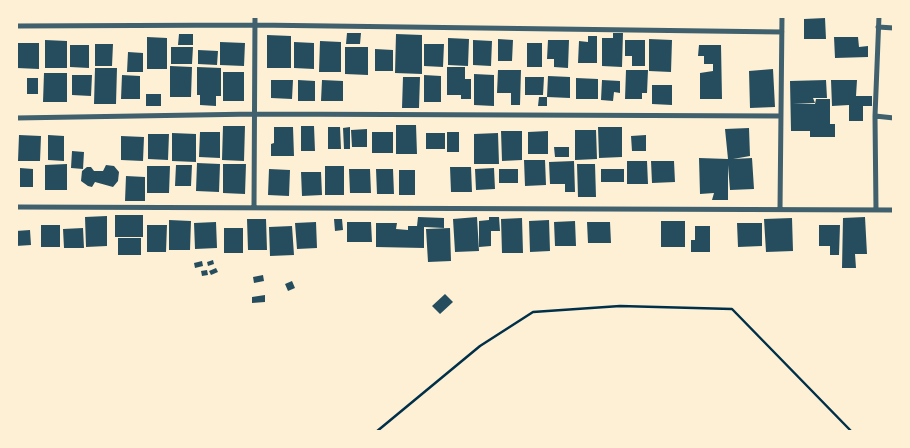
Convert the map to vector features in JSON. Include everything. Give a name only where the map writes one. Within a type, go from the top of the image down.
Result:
[{"type":"street","points":[[254,207],[255,16]]},
{"type":"street","points":[[780,210],[782,16]]},
{"type":"street","points":[[876,210],[875,116],[879,16]]},
{"type":"street","points":[[16,26],[255,25],[782,32]]},
{"type":"street","points":[[878,27],[894,28]]},
{"type":"street","points":[[16,118],[255,114],[782,116]]},
{"type":"street","points":[[875,116],[894,118]]},
{"type":"street","points":[[16,207],[894,210]]},
{"type":"path","points":[[376,432],[473,352],[501,331],[533,312],[620,306],[732,309],[852,432]]},
{"type":"building","points":[[825,18],[826,39],[804,39],[804,19]]},
{"type":"building","points":[[347,33],[361,33],[360,44],[346,44]]},
{"type":"building","points":[[613,33],[623,33],[622,67],[602,66],[602,38],[613,38]]},
{"type":"building","points":[[179,34],[193,34],[193,45],[178,45]]},
{"type":"building","points":[[396,34],[422,35],[422,74],[395,73]]},
{"type":"building","points":[[267,35],[291,36],[291,68],[267,68]]},
{"type":"building","points":[[588,36],[597,36],[597,63],[578,63],[579,41],[588,42]]},
{"type":"building","points":[[147,37],[167,38],[167,69],[147,69]]},
{"type":"building","points":[[834,37],[858,37],[859,47],[868,46],[868,57],[835,58]]},
{"type":"building","points":[[448,38],[469,39],[468,66],[448,65]]},
{"type":"building","points":[[498,39],[513,40],[512,61],[498,61]]},
{"type":"building","points":[[649,39],[672,40],[671,72],[649,71]]},
{"type":"building","points":[[45,40],[67,41],[67,68],[45,68]]},
{"type":"building","points":[[473,40],[492,41],[491,66],[473,65]]},
{"type":"building","points":[[548,40],[569,40],[568,68],[554,67],[554,59],[547,59]]},
{"type":"building","points":[[625,40],[645,40],[645,66],[632,66],[632,56],[625,56]]},
{"type":"building","points":[[320,41],[341,42],[341,72],[319,72]]},
{"type":"building","points":[[220,42],[245,43],[244,66],[220,65]]},
{"type":"building","points":[[294,42],[314,43],[314,69],[294,68]]},
{"type":"building","points":[[17,43],[39,43],[39,69],[17,68]]},
{"type":"building","points":[[527,43],[542,43],[542,67],[527,67]]},
{"type":"building","points":[[95,44],[113,44],[112,66],[95,66]]},
{"type":"building","points":[[424,44],[444,44],[443,67],[424,66]]},
{"type":"building","points":[[70,45],[89,45],[89,68],[70,67]]},
{"type":"building","points":[[699,45],[721,45],[722,99],[700,99],[700,73],[713,71],[713,64],[704,64],[704,56],[698,56]]},
{"type":"building","points":[[171,47],[193,47],[192,64],[171,64]]},
{"type":"building","points":[[345,47],[368,47],[368,75],[345,74]]},
{"type":"building","points":[[375,49],[393,50],[393,71],[375,71]]},
{"type":"building","points":[[198,50],[218,51],[217,65],[198,64]]},
{"type":"building","points":[[128,52],[143,53],[143,72],[127,72]]},
{"type":"building","points":[[170,66],[192,67],[191,97],[170,97]]},
{"type":"building","points":[[197,67],[221,68],[221,96],[216,96],[216,106],[200,105],[200,95],[197,95]]},
{"type":"building","points":[[447,67],[465,67],[465,79],[471,79],[471,99],[461,99],[461,95],[447,95]]},
{"type":"building","points":[[95,68],[117,68],[116,104],[94,104]]},
{"type":"building","points":[[773,69],[775,107],[750,108],[749,71]]},
{"type":"building","points":[[498,70],[521,70],[520,105],[511,105],[511,93],[497,93]]},
{"type":"building","points":[[626,70],[648,70],[647,93],[642,93],[642,99],[625,99]]},
{"type":"building","points":[[223,72],[244,72],[244,101],[223,101]]},
{"type":"building","points":[[44,73],[67,73],[67,102],[43,102]]},
{"type":"building","points":[[474,74],[494,75],[494,106],[474,105]]},
{"type":"building","points":[[72,75],[92,75],[91,96],[72,95]]},
{"type":"building","points":[[122,75],[140,76],[140,99],[121,99]]},
{"type":"building","points":[[424,75],[441,76],[441,102],[424,102]]},
{"type":"building","points":[[548,76],[570,77],[570,98],[547,97]]},
{"type":"building","points":[[403,77],[420,77],[419,108],[402,108]]},
{"type":"building","points":[[525,77],[544,77],[543,95],[525,95]]},
{"type":"building","points":[[27,78],[38,78],[38,94],[27,94]]},
{"type":"building","points":[[576,78],[598,79],[598,99],[576,99]]},
{"type":"building","points":[[271,80],[293,80],[292,99],[271,98]]},
{"type":"building","points":[[298,80],[315,81],[315,101],[298,101]]},
{"type":"building","points":[[322,80],[343,81],[343,101],[321,101]]},
{"type":"building","points":[[602,80],[620,81],[620,93],[614,92],[613,101],[601,100]]},
{"type":"building","points":[[826,80],[827,98],[813,98],[815,103],[793,104],[815,104],[816,99],[830,99],[830,124],[835,124],[835,137],[810,137],[810,131],[791,131],[790,81]]},
{"type":"building","points":[[831,80],[857,80],[856,96],[872,96],[872,106],[863,106],[863,121],[849,121],[849,105],[832,106]]},
{"type":"building","points":[[652,85],[672,85],[672,105],[652,104]]},
{"type":"building","points":[[146,94],[161,94],[161,106],[146,106]]},
{"type":"building","points":[[539,97],[547,97],[547,106],[538,106]]},
{"type":"building","points":[[396,125],[416,125],[417,154],[396,154]]},
{"type":"building","points":[[223,126],[245,126],[244,161],[222,160]]},
{"type":"building","points":[[301,126],[314,126],[315,151],[301,151]]},
{"type":"building","points":[[274,127],[293,127],[294,156],[271,156],[271,144],[274,143]]},
{"type":"building","points":[[328,127],[340,127],[341,149],[328,149]]},
{"type":"building","points":[[350,127],[350,149],[344,149],[343,128]]},
{"type":"building","points":[[598,127],[622,127],[622,157],[599,158]]},
{"type":"building","points":[[749,128],[750,156],[733,159],[752,158],[754,189],[730,190],[728,165],[728,200],[712,200],[714,193],[700,194],[699,158],[728,159],[725,129]]},
{"type":"building","points":[[367,129],[367,147],[352,147],[351,130]]},
{"type":"building","points":[[575,130],[596,130],[597,159],[575,160]]},
{"type":"building","points":[[501,131],[522,131],[522,160],[502,161]]},
{"type":"building","points":[[548,131],[548,154],[528,154],[528,132]]},
{"type":"building","points":[[200,132],[220,132],[220,158],[199,157]]},
{"type":"building","points":[[372,132],[393,132],[393,153],[372,153]]},
{"type":"building","points":[[447,132],[459,132],[459,152],[447,152]]},
{"type":"building","points":[[172,133],[196,134],[196,162],[172,161]]},
{"type":"building","points":[[426,133],[445,133],[445,149],[426,149]]},
{"type":"building","points":[[498,133],[499,164],[474,164],[474,134]]},
{"type":"building","points":[[148,134],[169,134],[168,160],[148,159]]},
{"type":"building","points":[[19,135],[41,136],[40,161],[18,161]]},
{"type":"building","points":[[48,135],[64,136],[64,161],[48,160]]},
{"type":"building","points":[[646,135],[646,151],[632,151],[631,136]]},
{"type":"building","points":[[121,136],[144,137],[143,161],[121,160]]},
{"type":"building","points":[[554,147],[569,147],[569,157],[555,157]]},
{"type":"building","points":[[72,151],[84,152],[83,169],[71,168]]},
{"type":"building","points":[[524,160],[545,160],[546,185],[525,186]]},
{"type":"building","points":[[574,161],[575,192],[565,192],[565,184],[550,184],[549,162]]},
{"type":"building","points":[[627,161],[647,161],[648,184],[627,184]]},
{"type":"building","points":[[651,161],[674,161],[675,182],[652,183]]},
{"type":"building","points":[[197,163],[220,164],[219,192],[196,191]]},
{"type":"building","points":[[67,164],[67,190],[45,190],[45,165]]},
{"type":"building","points":[[223,164],[246,164],[245,194],[223,193]]},
{"type":"building","points":[[577,164],[595,164],[596,197],[578,197]]},
{"type":"building","points":[[106,165],[114,166],[119,172],[118,181],[113,187],[95,182],[92,187],[81,181],[82,171],[87,167],[91,167],[94,171],[103,171]]},
{"type":"building","points":[[176,165],[192,165],[191,186],[175,186]]},
{"type":"building","points":[[147,166],[170,166],[169,193],[147,193]]},
{"type":"building","points":[[325,166],[344,166],[344,195],[325,195]]},
{"type":"building","points":[[450,167],[471,167],[472,192],[451,192]]},
{"type":"building","points":[[20,168],[33,169],[33,187],[20,187]]},
{"type":"building","points":[[494,168],[495,189],[476,190],[475,169]]},
{"type":"building","points":[[269,169],[290,170],[289,196],[268,195]]},
{"type":"building","points":[[349,169],[370,169],[371,193],[350,193]]},
{"type":"building","points":[[376,169],[393,169],[394,194],[377,194]]},
{"type":"building","points":[[499,169],[518,169],[518,183],[499,183]]},
{"type":"building","points":[[601,169],[624,169],[624,182],[601,182]]},
{"type":"building","points":[[399,170],[415,170],[415,195],[399,195]]},
{"type":"building","points":[[301,172],[321,172],[322,195],[302,196]]},
{"type":"building","points":[[126,176],[145,177],[145,201],[125,201]]},
{"type":"building","points":[[115,215],[143,215],[143,237],[115,237]]},
{"type":"building","points":[[107,216],[107,246],[86,247],[85,217]]},
{"type":"building","points":[[418,217],[444,218],[444,228],[424,227],[424,248],[376,247],[376,223],[397,223],[396,229],[408,230],[408,226],[417,226]]},
{"type":"building","points":[[477,217],[479,251],[455,252],[453,219]]},
{"type":"building","points":[[489,217],[499,217],[500,231],[491,231],[491,246],[479,247],[479,221],[489,220]]},
{"type":"building","points":[[865,217],[867,254],[855,254],[856,268],[842,268],[843,218]]},
{"type":"building","points":[[522,218],[523,253],[502,253],[501,219]]},
{"type":"building","points":[[792,218],[793,251],[766,252],[764,219]]},
{"type":"building","points":[[247,219],[266,219],[267,250],[248,250]]},
{"type":"building","points":[[334,219],[342,219],[343,230],[335,231]]},
{"type":"building","points":[[169,220],[191,221],[190,250],[169,250]]},
{"type":"building","points":[[549,220],[550,251],[530,252],[529,221]]},
{"type":"building","points":[[575,221],[576,246],[555,246],[554,222]]},
{"type":"building","points":[[661,221],[685,221],[685,247],[661,247]]},
{"type":"building","points":[[216,222],[217,248],[195,249],[194,223]]},
{"type":"building","points":[[316,222],[317,248],[297,249],[295,223]]},
{"type":"building","points":[[347,222],[371,222],[372,242],[347,242]]},
{"type":"building","points":[[587,222],[610,222],[611,243],[588,243]]},
{"type":"building","points":[[737,223],[762,223],[762,246],[738,247]]},
{"type":"building","points":[[41,225],[60,225],[60,247],[41,247]]},
{"type":"building","points":[[147,225],[167,225],[166,252],[147,252]]},
{"type":"building","points":[[819,225],[840,225],[839,255],[830,255],[830,246],[819,246]]},
{"type":"building","points":[[292,226],[294,255],[270,256],[269,227]]},
{"type":"building","points":[[695,226],[710,226],[710,252],[691,252],[691,240],[695,240]]},
{"type":"building","points":[[83,228],[84,248],[64,248],[63,229]]},
{"type":"building","points":[[224,228],[243,228],[243,253],[224,253]]},
{"type":"building","points":[[450,228],[451,261],[428,262],[426,229]]},
{"type":"building","points":[[30,230],[31,245],[16,246],[16,231]]},
{"type":"building","points":[[118,238],[141,238],[141,255],[118,255]]},
{"type":"building","points":[[213,260],[214,264],[208,266],[207,262]]},
{"type":"building","points":[[202,261],[203,266],[195,268],[194,263]]},
{"type":"building","points":[[216,268],[218,272],[211,275],[209,271]]},
{"type":"building","points":[[207,270],[208,275],[202,276],[201,271]]},
{"type":"building","points":[[263,275],[264,281],[254,283],[253,277]]},
{"type":"building","points":[[292,281],[295,288],[288,291],[285,284]]},
{"type":"building","points":[[445,294],[453,302],[440,314],[432,306]]},
{"type":"building","points":[[265,295],[265,302],[252,303],[252,297]]}]
